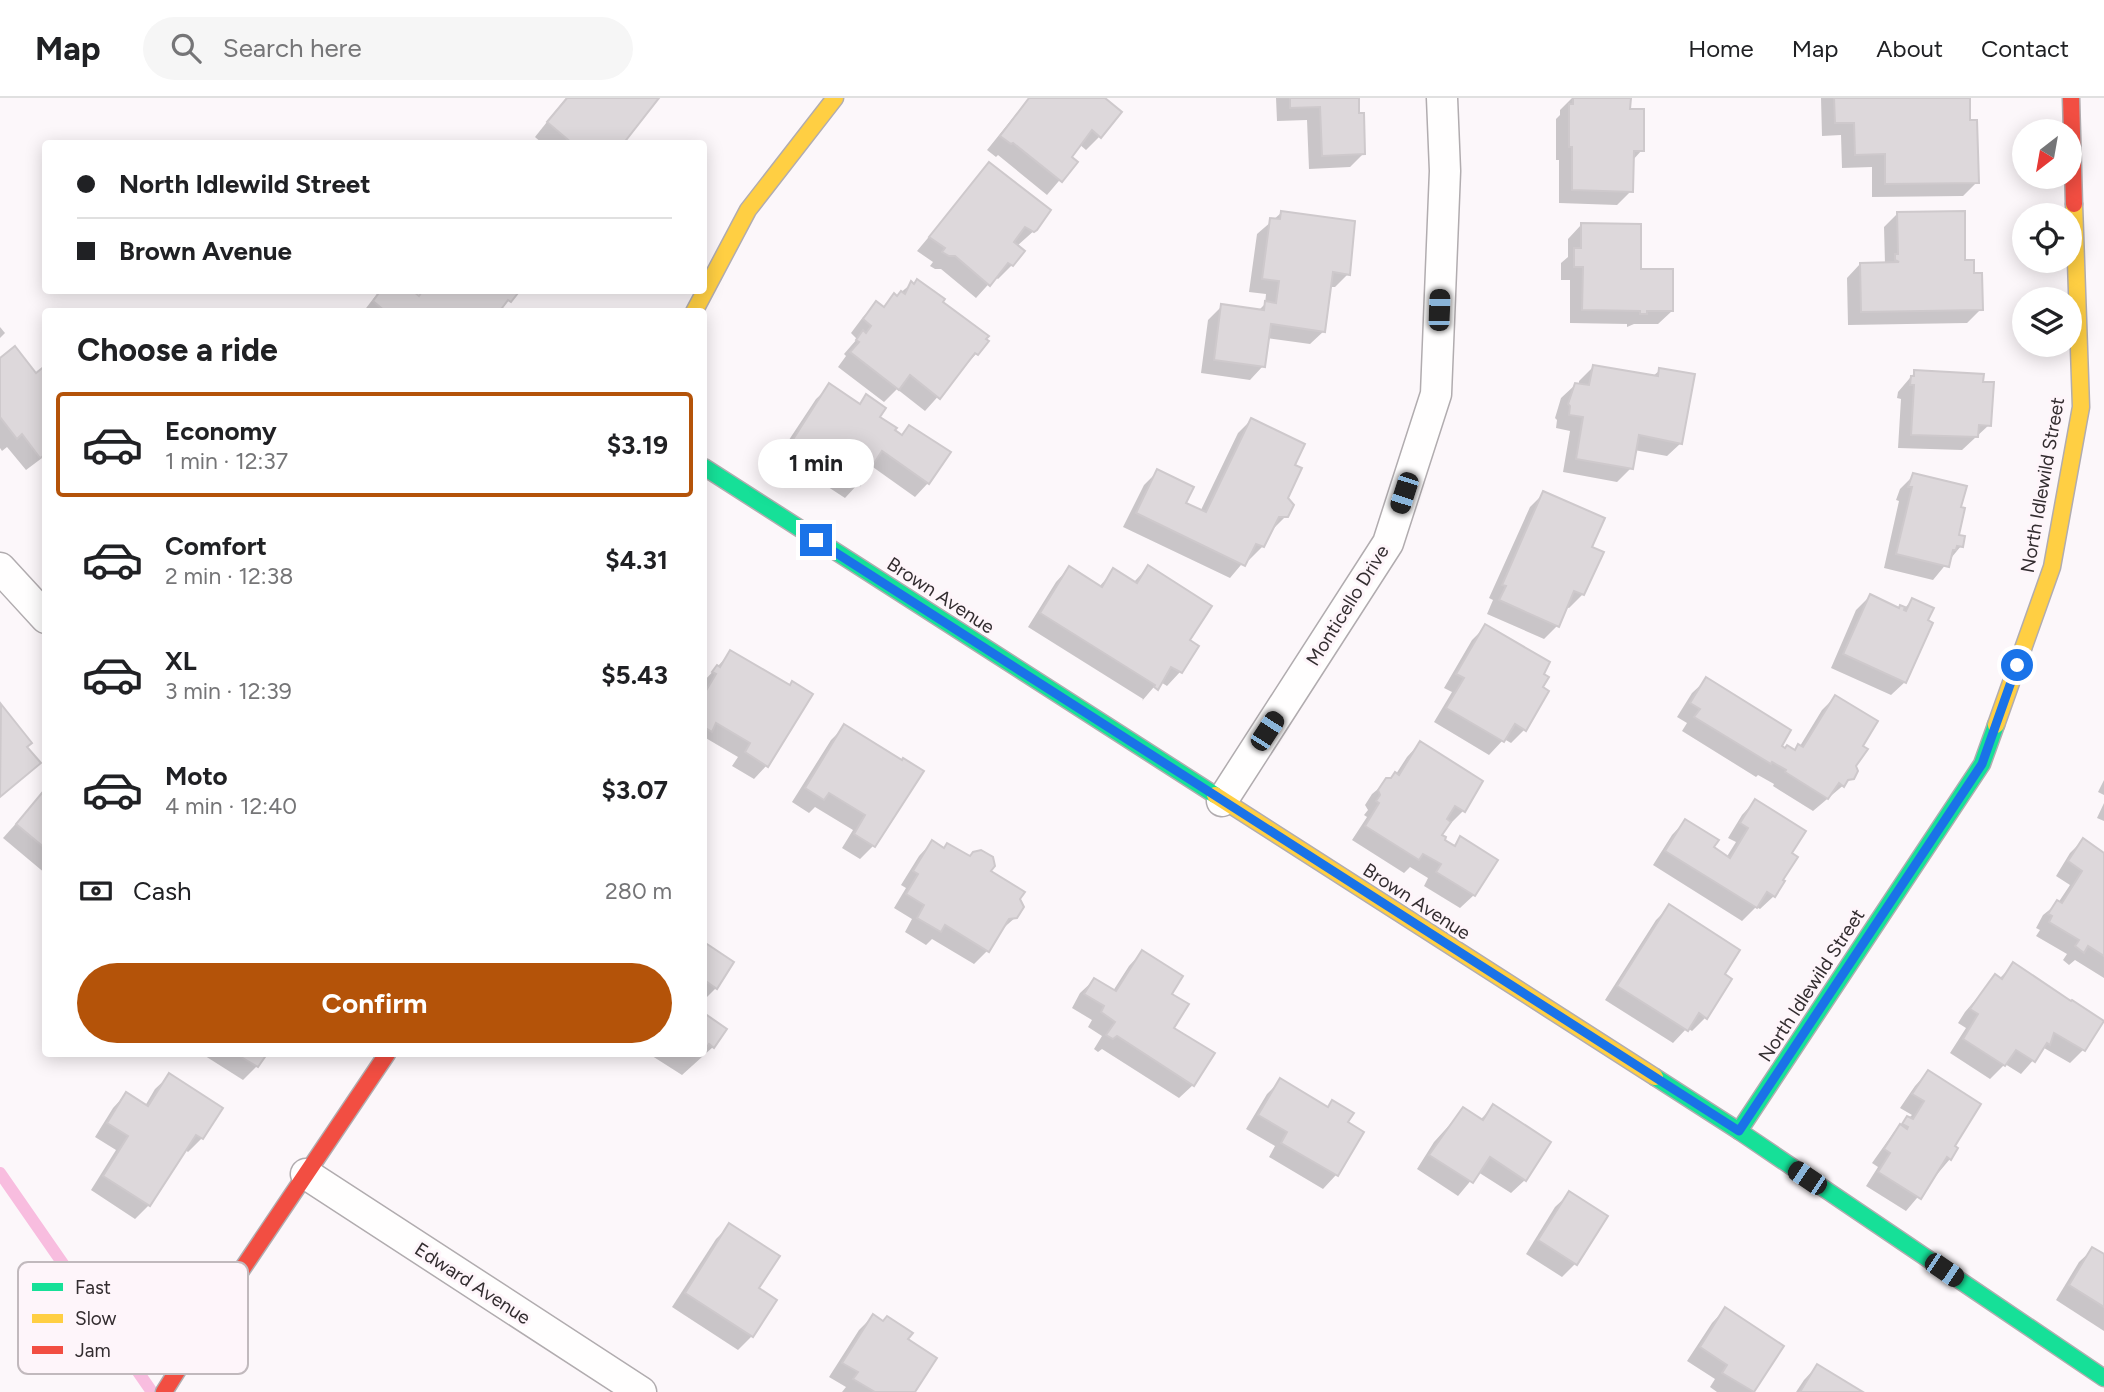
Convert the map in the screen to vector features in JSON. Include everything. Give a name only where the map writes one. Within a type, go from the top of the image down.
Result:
[{"type":"street","points":[[707,287],[748,210],[835,98]]},
{"type":"street","name":"Monticello Drive","points":[[1222,801],[1388,543],[1436,394],[1445,171],[1442,98]]},
{"type":"street","name":"North Idlewild Street","points":[[1739,1131],[1982,764],[2052,567],[2081,407],[2071,98]]},
{"type":"street","name":"Brown Avenue","points":[[707,469],[1739,1131],[2104,1378]]},
{"type":"street","points":[[0,568],[42,614]]},
{"type":"street","points":[[247,1262],[385,1057]]},
{"type":"street","name":"Edward Avenue","points":[[306,1174],[641,1392]]},
{"type":"street","points":[[164,1392],[175,1374]]},
{"type":"building","points":[[567,98],[659,98],[626,140],[568,140],[547,122]]},
{"type":"building","points":[[1029,98],[1105,98],[1122,112],[1101,138],[1092,130],[1072,157],[1078,162],[1062,182],[1013,143],[1000,136]]},
{"type":"building","points":[[1290,98],[1359,98],[1359,113],[1364,113],[1365,154],[1322,156],[1320,107],[1290,108]]},
{"type":"building","points":[[1573,98],[1631,98],[1630,109],[1644,109],[1644,151],[1634,151],[1633,192],[1572,190],[1569,104],[1573,104]]},
{"type":"building","points":[[1834,98],[1970,98],[1970,120],[1977,120],[1979,183],[1885,184],[1885,154],[1855,155],[1854,123],[1835,123]]},
{"type":"building","points":[[989,162],[1051,210],[1034,232],[1025,227],[1014,242],[1025,251],[1013,266],[1008,263],[990,286],[955,256],[942,252],[945,248],[929,237]]},
{"type":"building","points":[[1281,211],[1355,221],[1350,275],[1333,272],[1325,332],[1271,324],[1265,367],[1214,360],[1221,304],[1264,310],[1265,301],[1276,303],[1279,281],[1262,279],[1270,218],[1280,219]]},
{"type":"building","points":[[1965,211],[1965,260],[1974,260],[1974,273],[1982,273],[1983,310],[1861,312],[1860,263],[1899,262],[1895,260],[1895,254],[1898,254],[1897,212]]},
{"type":"building","points":[[1581,223],[1641,224],[1641,269],[1673,269],[1673,311],[1647,311],[1647,314],[1640,314],[1640,311],[1582,310],[1583,267],[1574,267],[1574,248],[1581,248]]},
{"type":"building","points":[[917,279],[989,336],[986,339],[989,341],[978,355],[975,353],[940,399],[910,375],[899,390],[850,352],[859,342],[856,340],[863,330],[866,333],[871,326],[863,319],[876,301],[884,307],[894,293],[897,296],[901,291],[905,294],[911,281],[914,284]]},
{"type":"building","points":[[378,294],[517,294],[502,308],[381,308],[373,301]]},
{"type":"building","points":[[15,346],[36,373],[42,368],[40,458],[22,434],[17,439],[0,417],[0,358]]},
{"type":"building","points":[[1593,365],[1658,376],[1659,368],[1695,374],[1682,444],[1639,435],[1633,469],[1576,459],[1583,417],[1569,415],[1568,404],[1575,383],[1589,385]]},
{"type":"building","points":[[1914,370],[1984,374],[1983,382],[1994,382],[1991,426],[1979,425],[1978,437],[1911,435],[1914,385],[1910,385]]},
{"type":"building","points":[[829,383],[860,404],[866,394],[886,408],[880,417],[897,428],[895,430],[902,435],[909,425],[951,452],[929,484],[882,451],[860,485],[792,441]]},
{"type":"building","points":[[1251,418],[1305,444],[1295,465],[1302,468],[1288,498],[1294,505],[1288,517],[1279,517],[1264,547],[1256,544],[1245,566],[1136,513],[1157,469],[1194,487],[1186,503],[1206,512]]},
{"type":"building","points":[[1913,473],[1967,486],[1961,507],[1965,508],[1959,535],[1965,536],[1963,547],[1957,546],[1956,550],[1953,550],[1949,567],[1896,554]]},
{"type":"building","points":[[1543,491],[1605,518],[1592,547],[1604,552],[1584,595],[1574,591],[1559,627],[1499,600],[1506,586],[1502,585]]},
{"type":"building","points":[[1148,565],[1212,606],[1190,640],[1199,646],[1182,673],[1171,667],[1158,690],[1155,685],[1040,613],[1069,566],[1102,587],[1113,568],[1137,583]]},
{"type":"building","points":[[1870,594],[1899,608],[1900,605],[1905,607],[1906,611],[1912,598],[1934,608],[1928,620],[1933,623],[1906,683],[1843,654]]},
{"type":"building","points":[[1485,624],[1550,662],[1544,674],[1549,677],[1543,687],[1549,691],[1526,731],[1515,724],[1504,742],[1446,708],[1464,678],[1456,674]]},
{"type":"building","points":[[730,650],[790,685],[792,681],[813,694],[768,767],[745,752],[750,743],[716,723],[712,732],[707,729],[707,689],[716,674],[712,672],[717,665],[720,667]]},
{"type":"building","points":[[1706,677],[1791,730],[1782,746],[1785,748],[1787,745],[1795,750],[1798,744],[1803,747],[1835,695],[1878,721],[1863,746],[1868,749],[1856,766],[1858,771],[1854,779],[1848,780],[1844,787],[1839,783],[1828,799],[1785,772],[1786,770],[1772,762],[1771,764],[1694,717],[1700,709],[1690,703]]},
{"type":"building","points":[[1,704],[32,743],[27,747],[41,763],[0,797]]},
{"type":"building","points":[[844,724],[924,771],[875,847],[854,834],[865,815],[829,793],[824,800],[805,788]]},
{"type":"building","points":[[1420,741],[1483,781],[1465,812],[1455,806],[1447,819],[1451,822],[1442,835],[1455,846],[1460,836],[1498,860],[1475,896],[1436,872],[1441,864],[1423,854],[1419,860],[1365,826],[1379,803],[1376,801],[1380,795],[1378,790],[1386,778],[1391,778],[1395,772],[1399,775]]},
{"type":"building","points":[[42,793],[42,846],[16,824]]},
{"type":"building","points":[[1755,799],[1806,831],[1792,853],[1798,857],[1775,897],[1767,892],[1757,908],[1665,851],[1685,819],[1719,840],[1714,847],[1730,858],[1748,828],[1740,823]]},
{"type":"building","points":[[2083,838],[2104,853],[2104,956],[2088,946],[2084,953],[2075,946],[2079,940],[2049,922],[2052,916],[2048,914],[2057,900],[2062,903],[2082,871],[2068,861]]},
{"type":"building","points":[[932,840],[944,848],[947,843],[970,856],[981,850],[993,857],[995,866],[991,871],[1025,892],[1020,899],[1024,907],[1017,918],[1009,919],[989,952],[945,925],[941,932],[917,918],[924,905],[906,894],[918,874],[913,871]]},
{"type":"building","points":[[1669,904],[1740,950],[1725,974],[1732,979],[1707,1019],[1699,1013],[1688,1031],[1617,986]]},
{"type":"building","points":[[707,944],[734,962],[717,989],[707,982]]},
{"type":"building","points":[[1142,950],[1183,976],[1172,994],[1189,1004],[1174,1028],[1215,1053],[1194,1086],[1117,1036],[1113,1039],[1106,1035],[1115,1022],[1101,1012],[1104,1006],[1084,994],[1094,978],[1116,991]]},
{"type":"building","points":[[2013,962],[2104,1021],[2085,1051],[2054,1033],[2050,1045],[2047,1043],[2035,1062],[2016,1050],[2005,1066],[1963,1039],[1978,1014],[1970,1009],[1995,974],[2002,979]]},
{"type":"building","points":[[707,1015],[727,1029],[714,1048],[709,1044],[707,1047]]},
{"type":"building","points":[[241,1057],[265,1057],[258,1067]]},
{"type":"building","points":[[1928,1070],[1981,1104],[1955,1146],[1958,1148],[1951,1160],[1947,1157],[1921,1199],[1878,1172],[1890,1153],[1884,1149],[1900,1124],[1907,1129],[1908,1127],[1902,1124],[1907,1116],[1913,1119],[1924,1101],[1912,1094]]},
{"type":"building","points":[[169,1073],[223,1108],[203,1139],[196,1135],[150,1206],[103,1176],[128,1136],[107,1123],[126,1092],[148,1106]]},
{"type":"building","points":[[1280,1078],[1328,1107],[1332,1100],[1354,1113],[1348,1122],[1364,1132],[1338,1176],[1281,1143],[1287,1132],[1258,1115]]},
{"type":"building","points":[[1493,1104],[1551,1142],[1526,1181],[1490,1157],[1473,1183],[1429,1155],[1463,1107],[1483,1120]]},
{"type":"building","points":[[1569,1191],[1608,1216],[1577,1265],[1538,1240]]},
{"type":"building","points":[[729,1223],[780,1256],[759,1288],[777,1300],[753,1337],[685,1293]]},
{"type":"building","points":[[2092,1247],[2104,1254],[2104,1307],[2069,1285]]},
{"type":"building","points":[[1725,1307],[1784,1346],[1754,1392],[1722,1373],[1727,1365],[1700,1347]]},
{"type":"building","points":[[873,1314],[883,1321],[887,1316],[913,1333],[908,1339],[937,1358],[915,1392],[875,1392],[853,1379],[858,1372],[842,1363]]},
{"type":"building","points":[[1817,1364],[1863,1392],[1800,1392]]},
{"type":"waterway","points":[[0,1173],[62,1262]]},
{"type":"waterway","points":[[140,1374],[152,1392]]},
{"type":"traffic: fast","points":[[707,469],[1215,795]]},
{"type":"traffic: fast","points":[[1739,1131],[1982,764],[1996,725]]},
{"type":"traffic: fast","points":[[1655,1077],[2104,1378]]},
{"type":"traffic: slow","points":[[707,287],[748,210],[835,98]]},
{"type":"traffic: slow","points":[[1996,725],[2052,567],[2081,407],[2076,273]]},
{"type":"traffic: slow","points":[[696,308],[704,294]]},
{"type":"traffic: slow","points":[[1215,795],[1655,1077]]},
{"type":"traffic: jam","points":[[2071,98],[2074,203]]},
{"type":"traffic: jam","points":[[247,1262],[385,1057]]},
{"type":"traffic: jam","points":[[164,1392],[175,1374]]},
{"type":"route","points":[[816,540],[1739,1131],[1982,764],[2017,665]]}]
